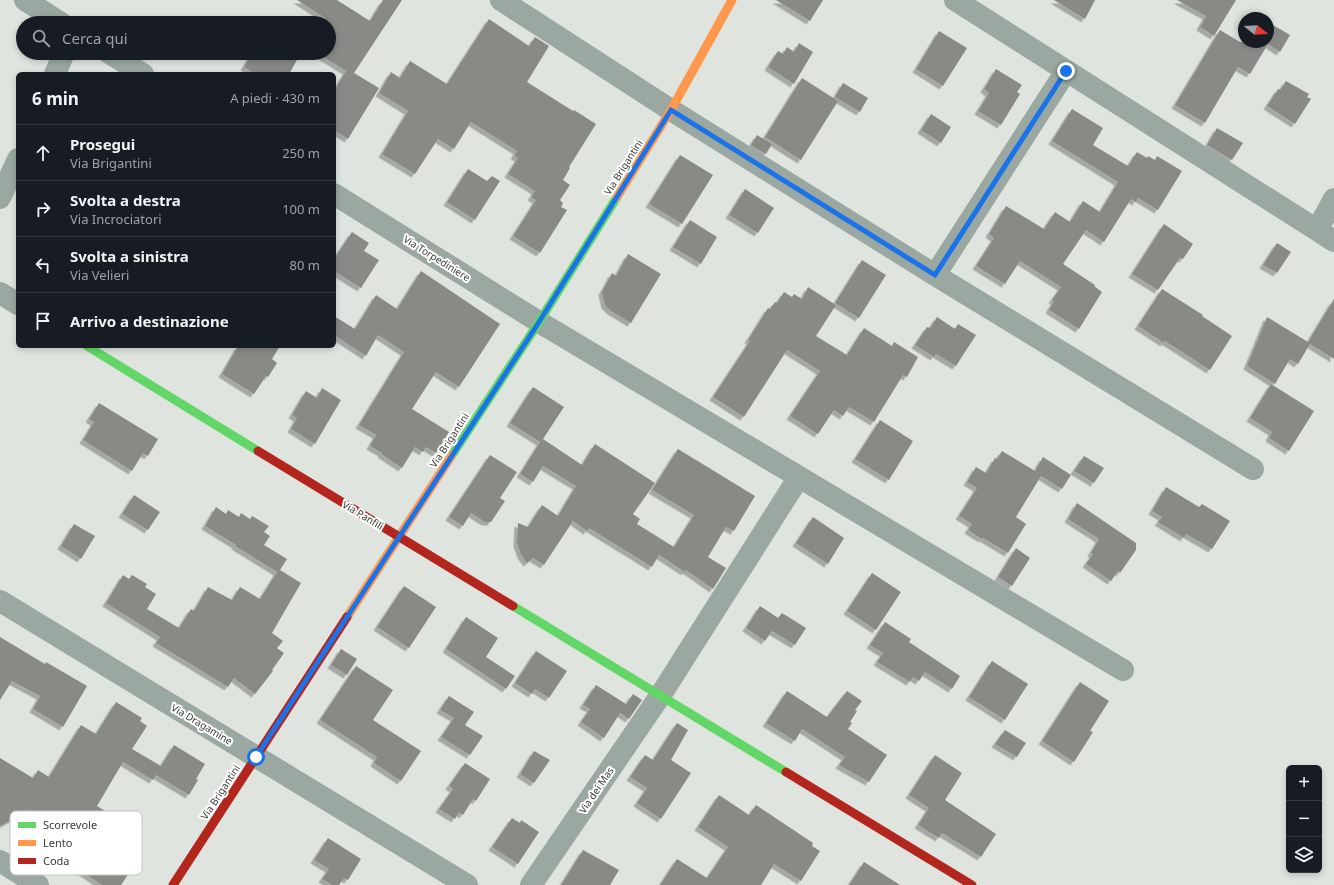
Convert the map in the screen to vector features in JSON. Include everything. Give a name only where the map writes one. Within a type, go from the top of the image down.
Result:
[{"type":"street","points":[[25,0],[51,16]]},
{"type":"street","points":[[501,0],[671,110],[935,275],[1253,469]]},
{"type":"street","name":"Via Brigantini","points":[[173,885],[539,322],[671,110],[732,0]]},
{"type":"street","points":[[955,0],[1326,236],[1334,199]]},
{"type":"street","points":[[56,72],[61,60]]},
{"type":"street","points":[[120,60],[140,72]]},
{"type":"street","points":[[935,275],[1066,71]]},
{"type":"street","points":[[0,198],[16,163]]},
{"type":"street","name":"Via Torpediniere","points":[[336,195],[539,322],[1123,670]]},
{"type":"street","points":[[0,293],[16,303]]},
{"type":"street","name":"Via Panfili","points":[[90,348],[972,885]]},
{"type":"street","name":"Via dei Mas","points":[[532,885],[660,696],[799,477]]},
{"type":"street","name":"Via Dragamine","points":[[0,601],[467,885]]},
{"type":"street","points":[[0,861],[10,867]]},
{"type":"street","points":[[22,875],[38,885]]},
{"type":"building","points":[[297,0],[337,0],[370,21],[383,0],[402,0],[354,73],[379,88],[348,139],[336,131],[336,88],[346,71],[328,60],[336,60],[336,16],[322,16]]},
{"type":"building","points":[[776,0],[823,0],[810,21]]},
{"type":"building","points":[[1054,0],[1095,0],[1085,19]]},
{"type":"building","points":[[1177,0],[1236,0],[1214,36],[1200,27],[1206,16]]},
{"type":"building","points":[[489,19],[529,46],[535,37],[549,46],[527,82],[596,124],[569,167],[570,168],[563,180],[570,185],[560,200],[563,203],[561,207],[567,210],[540,253],[513,236],[536,200],[531,197],[535,191],[508,174],[518,158],[514,156],[517,151],[471,122],[454,149],[438,139],[415,174],[382,154],[408,111],[379,93],[391,72],[400,78],[410,61],[447,84]]},
{"type":"building","points":[[1274,26],[1290,35],[1280,52],[1274,48]]},
{"type":"building","points":[[1220,30],[1238,41],[1238,48],[1266,48],[1250,74],[1238,67],[1205,123],[1175,105]]},
{"type":"building","points":[[939,31],[967,48],[943,86],[916,69]]},
{"type":"building","points":[[799,43],[813,52],[794,84],[768,67],[778,51],[783,54],[787,47],[794,52]]},
{"type":"building","points":[[248,60],[297,60],[290,72],[252,72],[244,67]]},
{"type":"building","points":[[996,69],[1022,85],[1017,92],[1020,94],[1001,125],[978,111],[989,93],[984,89]]},
{"type":"building","points":[[802,78],[838,101],[801,160],[765,137]]},
{"type":"building","points":[[1286,81],[1309,94],[1307,97],[1311,99],[1295,124],[1267,106],[1278,89],[1280,90]]},
{"type":"building","points":[[843,83],[868,98],[860,112],[835,97]]},
{"type":"building","points":[[1072,109],[1103,128],[1093,145],[1128,166],[1137,152],[1147,158],[1148,156],[1155,160],[1157,156],[1182,171],[1158,210],[1138,198],[1136,202],[1131,199],[1104,242],[1086,230],[1063,264],[1095,285],[1094,286],[1102,292],[1079,329],[1049,310],[1054,301],[1052,300],[1061,287],[1020,261],[1005,284],[976,266],[994,238],[989,234],[1006,206],[1044,229],[1055,212],[1070,222],[1083,201],[1100,212],[1118,182],[1052,141]]},
{"type":"building","points":[[931,114],[951,127],[941,143],[921,130]]},
{"type":"building","points":[[1217,128],[1243,143],[1232,160],[1207,145]]},
{"type":"building","points":[[757,135],[772,144],[766,154],[751,145]]},
{"type":"building","points":[[680,155],[713,175],[682,224],[649,204]]},
{"type":"building","points":[[468,169],[487,181],[492,176],[500,181],[475,220],[447,202]]},
{"type":"building","points":[[745,189],[774,208],[758,233],[729,215]]},
{"type":"building","points":[[690,220],[717,237],[701,264],[673,247]]},
{"type":"building","points":[[1164,224],[1193,244],[1183,259],[1180,258],[1158,290],[1132,274]]},
{"type":"building","points":[[352,232],[369,243],[364,251],[379,260],[361,288],[336,272],[336,256]]},
{"type":"building","points":[[1277,243],[1291,252],[1277,273],[1263,265]]},
{"type":"building","points":[[628,254],[661,274],[631,323],[611,311],[605,305],[602,292],[612,273],[616,276]]},
{"type":"building","points":[[862,260],[886,275],[859,318],[835,303]]},
{"type":"building","points":[[421,271],[500,324],[459,387],[436,372],[412,409],[449,432],[436,453],[426,447],[423,452],[415,447],[402,468],[370,446],[376,435],[359,425],[404,352],[378,335],[366,356],[336,336],[336,317],[355,329],[376,295],[397,309]]},
{"type":"building","points":[[808,287],[836,305],[816,336],[847,355],[864,328],[892,346],[894,342],[918,357],[907,377],[903,375],[874,422],[849,407],[843,416],[834,410],[818,434],[790,416],[820,371],[787,350],[744,417],[713,397],[750,341],[748,340],[768,308],[770,309],[775,302],[777,303],[784,292],[792,297],[794,294],[802,299]]},
{"type":"building","points":[[1162,289],[1203,315],[1202,316],[1232,336],[1210,370],[1165,341],[1164,343],[1138,326]]},
{"type":"building","points":[[1334,299],[1334,359],[1310,344],[1298,364],[1290,359],[1275,384],[1247,366],[1267,317],[1308,342]]},
{"type":"building","points":[[937,317],[955,329],[958,324],[976,335],[956,366],[936,354],[934,357],[915,345],[927,327],[930,328]]},
{"type":"building","points":[[237,348],[279,348],[272,359],[277,363],[254,394],[222,374]]},
{"type":"building","points":[[1271,384],[1314,411],[1289,451],[1269,438],[1272,432],[1250,418]]},
{"type":"building","points":[[533,387],[564,407],[543,439],[582,465],[595,444],[655,483],[633,514],[640,519],[637,524],[674,547],[694,515],[652,490],[678,449],[755,496],[734,531],[726,527],[708,557],[726,568],[713,589],[686,570],[685,572],[659,555],[652,567],[589,528],[587,531],[573,521],[544,565],[533,558],[527,563],[521,555],[517,543],[518,523],[528,527],[542,505],[558,516],[576,486],[543,466],[533,482],[520,474],[540,442],[510,423]]},
{"type":"building","points":[[322,388],[341,400],[315,444],[291,429],[297,418],[292,415],[306,391],[317,398]]},
{"type":"building","points":[[99,403],[158,439],[148,456],[143,453],[132,471],[83,440],[94,422],[89,419]]},
{"type":"building","points":[[880,420],[913,441],[889,480],[855,459]]},
{"type":"building","points":[[1002,451],[1035,471],[1043,457],[1071,475],[1062,489],[1041,476],[1016,517],[1026,524],[1008,553],[968,530],[972,524],[959,516],[977,488],[967,482],[976,467],[986,473],[995,458],[997,459]]},
{"type":"building","points":[[490,455],[517,472],[500,498],[505,501],[491,522],[485,522],[471,513],[463,526],[449,517]]},
{"type":"building","points":[[1084,456],[1104,468],[1094,483],[1074,471]]},
{"type":"building","points":[[1166,487],[1199,507],[1202,504],[1230,521],[1212,549],[1186,534],[1184,538],[1158,522],[1162,517],[1152,511]]},
{"type":"building","points":[[134,495],[160,512],[148,530],[122,514]]},
{"type":"building","points":[[1077,503],[1136,543],[1136,550],[1120,573],[1118,571],[1111,581],[1086,564],[1093,554],[1091,553],[1099,539],[1068,519]]},
{"type":"building","points":[[216,507],[226,514],[228,510],[239,517],[241,513],[250,519],[252,516],[269,526],[264,532],[270,536],[264,545],[287,559],[280,570],[301,583],[272,633],[283,641],[277,648],[284,653],[272,670],[273,671],[255,694],[234,678],[228,687],[156,643],[160,637],[106,603],[123,575],[129,579],[132,575],[147,584],[145,587],[156,594],[147,609],[179,628],[191,609],[194,611],[208,587],[232,600],[240,587],[260,599],[277,572],[205,526]]},
{"type":"building","points":[[813,517],[844,538],[828,564],[796,543]]},
{"type":"building","points":[[74,524],[95,536],[81,559],[61,546]]},
{"type":"building","points":[[1016,548],[1030,558],[1012,586],[998,577]]},
{"type":"building","points":[[872,573],[901,592],[876,630],[847,611]]},
{"type":"building","points":[[404,586],[436,607],[409,648],[377,627]]},
{"type":"building","points":[[760,606],[778,618],[782,613],[806,628],[795,645],[772,631],[765,641],[746,628]]},
{"type":"building","points":[[466,617],[498,638],[486,657],[515,676],[506,689],[446,649]]},
{"type":"building","points":[[885,622],[911,639],[909,642],[960,676],[952,689],[925,672],[919,681],[913,677],[910,682],[877,662],[883,653],[870,645]]},
{"type":"building","points":[[0,637],[45,664],[46,662],[87,686],[63,727],[33,709],[40,696],[12,681],[0,700]]},
{"type":"building","points":[[341,649],[357,659],[347,675],[331,665]]},
{"type":"building","points":[[536,651],[567,671],[549,698],[535,689],[532,694],[515,683]]},
{"type":"building","points":[[992,661],[1028,684],[1005,720],[969,697]]},
{"type":"building","points":[[356,666],[393,690],[373,720],[421,751],[401,781],[374,763],[377,757],[320,720]]},
{"type":"building","points":[[1080,682],[1109,701],[1090,731],[1093,732],[1074,762],[1042,741]]},
{"type":"building","points":[[596,685],[626,704],[604,738],[581,722],[590,709],[583,705]]},
{"type":"building","points":[[787,691],[827,717],[847,691],[862,701],[855,710],[857,711],[850,722],[852,723],[848,729],[887,755],[869,782],[839,765],[845,757],[802,729],[795,741],[766,723]]},
{"type":"building","points":[[633,694],[642,700],[629,719],[620,713]]},
{"type":"building","points":[[449,696],[474,712],[465,725],[483,736],[470,755],[441,737],[454,718],[440,710]]},
{"type":"building","points":[[116,702],[142,718],[140,721],[147,726],[132,749],[161,766],[174,745],[205,764],[189,795],[156,775],[153,780],[123,762],[97,806],[105,811],[10,811],[10,821],[0,826],[0,758],[33,778],[38,770],[49,777],[81,725],[96,734]]},
{"type":"building","points":[[677,723],[688,730],[671,760],[691,773],[661,819],[637,803],[647,788],[630,777],[645,755],[653,760]]},
{"type":"building","points":[[1005,730],[1026,743],[1017,757],[995,744]]},
{"type":"building","points":[[534,751],[550,760],[534,783],[520,774]]},
{"type":"building","points":[[935,755],[962,773],[945,800],[996,834],[981,857],[942,833],[939,838],[918,825],[929,808],[909,795]]},
{"type":"building","points":[[465,763],[490,779],[476,801],[473,799],[463,815],[459,812],[455,819],[439,809],[453,789],[449,786]]},
{"type":"building","points":[[719,795],[749,815],[756,805],[813,843],[812,846],[820,851],[801,881],[774,864],[761,885],[660,885],[677,859],[707,878],[728,847],[698,827]]},
{"type":"building","points":[[512,818],[520,823],[521,820],[539,832],[518,864],[492,847]]},
{"type":"building","points":[[328,838],[361,859],[348,880],[344,878],[339,885],[332,885],[322,879],[329,869],[314,860]]},
{"type":"building","points":[[583,850],[619,870],[610,885],[561,885]]},
{"type":"building","points":[[864,862],[900,885],[849,885]]},
{"type":"building","points":[[87,875],[128,875],[121,885],[102,885]]},
{"type":"traffic: fast","points":[[452,455],[539,322],[617,197]]},
{"type":"traffic: fast","points":[[90,348],[258,451]]},
{"type":"traffic: fast","points":[[513,606],[786,772]]},
{"type":"traffic: slow","points":[[617,197],[671,110],[732,0]]},
{"type":"traffic: slow","points":[[347,617],[452,455]]},
{"type":"traffic: jam","points":[[258,451],[513,606]]},
{"type":"traffic: jam","points":[[173,885],[347,617]]},
{"type":"traffic: jam","points":[[786,772],[972,885]]},
{"type":"route","points":[[256,757],[539,322],[671,110],[935,275],[1066,71]]}]
